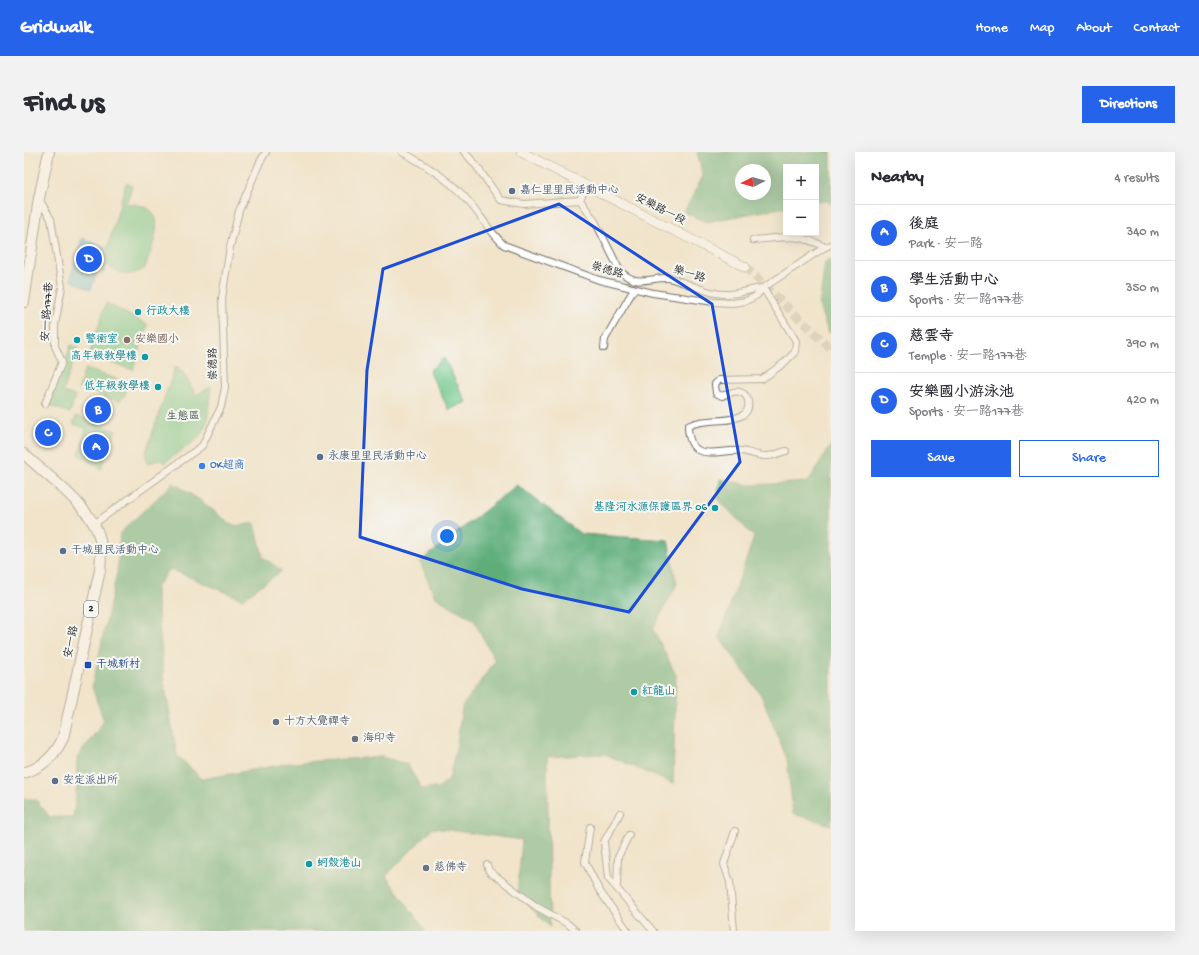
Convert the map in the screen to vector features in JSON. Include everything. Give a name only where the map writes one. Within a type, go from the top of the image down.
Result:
[{"type":"main road","points":[[24,302],[39,198],[49,152]]},
{"type":"main road","name":"安一路","points":[[24,454],[81,507],[94,524],[100,543],[100,570],[63,738],[55,755],[41,766],[24,773]]},
{"type":"street","name":"崇德路","points":[[94,524],[202,446],[221,407],[225,387],[222,298],[230,247],[239,211],[260,162],[266,152]]},
{"type":"street","name":"崇德路","points":[[402,152],[431,170],[452,186],[468,201],[496,238],[504,245],[569,270],[634,290],[714,302],[732,303],[746,301],[756,296],[763,288],[828,246]]},
{"type":"street","points":[[464,152],[476,164],[486,182],[501,200],[524,204],[580,200],[586,186]]},
{"type":"street","name":"安樂路一段","points":[[521,152],[745,268]]},
{"type":"street","name":"安一路177巷","points":[[39,198],[51,219],[62,287],[55,333],[55,346],[62,362],[45,404]]},
{"type":"street","name":"樂一路","points":[[580,200],[595,220],[620,271],[627,278],[639,282],[660,278],[670,278],[722,294],[763,288]]},
{"type":"street","points":[[753,240],[793,236],[809,239],[828,246]]},
{"type":"street","points":[[763,288],[796,341],[795,352],[784,363],[762,379],[719,380],[715,384],[716,393],[722,396],[733,392],[740,392],[746,396],[749,404],[747,411],[734,418],[697,422],[688,426],[688,434],[690,441],[697,449],[706,454],[740,451],[769,456],[786,451]]},
{"type":"street","points":[[604,348],[605,339],[634,290]]},
{"type":"street","points":[[620,812],[604,842],[608,878],[653,931]]},
{"type":"street","points":[[590,827],[585,862],[599,890],[628,931]]},
{"type":"street","points":[[734,931],[730,882],[724,864],[735,831]]},
{"type":"street","points":[[617,888],[618,857],[629,835]]},
{"type":"street","points":[[487,865],[489,871],[537,907],[568,924],[576,931]]},
{"type":"highlighted area","points":[[559,204],[712,304],[740,462],[629,612],[522,589],[360,537],[367,370],[383,269]]},
{"type":"green space","points":[[697,152],[831,152],[831,205],[827,201],[819,202],[819,164],[783,164],[783,208],[706,222],[684,212],[703,176]]},
{"type":"green space","points":[[126,183],[132,186],[126,204],[141,206],[150,210],[155,217],[155,235],[145,268],[135,273],[125,274],[116,271],[107,264],[104,273],[101,271]]},
{"type":"green space","points":[[831,259],[831,333],[828,332],[819,306],[825,262]]},
{"type":"green space","points":[[106,303],[148,325],[133,370],[89,356]]},
{"type":"green space","points":[[71,345],[78,348],[63,392],[75,396],[70,413],[49,405]]},
{"type":"green space","points":[[444,358],[466,402],[449,410],[429,371]]},
{"type":"green space","name":"生態區","points":[[175,367],[182,371],[196,395],[211,387],[207,422],[199,438],[164,463],[160,459],[147,464],[146,452]]},
{"type":"green space","points":[[85,369],[129,383],[124,397],[119,401],[86,390],[78,389]]},
{"type":"green space","points":[[76,416],[116,431],[101,469],[79,455],[86,428],[73,424]]},
{"type":"green space","points":[[831,445],[831,825],[793,814],[787,759],[761,695],[719,637],[754,537],[718,499],[720,479],[749,485],[808,482]]},
{"type":"green space","points":[[173,483],[200,500],[233,526],[255,523],[263,557],[282,571],[242,599],[170,569],[156,588],[164,680],[177,755],[202,779],[290,763],[382,757],[407,764],[422,789],[439,787],[449,779],[456,749],[462,707],[495,661],[474,620],[435,597],[420,562],[517,485],[581,534],[668,540],[677,584],[653,629],[676,675],[673,784],[605,754],[547,757],[550,927],[517,894],[522,840],[433,828],[386,876],[426,931],[24,931],[24,799],[35,799],[50,817],[73,817],[76,798],[77,758],[104,721],[92,687],[117,572],[120,533]]},
{"type":"water","points":[[82,238],[106,247],[91,290],[70,280]]},
{"type":"tunnel","points":[[745,267],[831,349]]},
{"type":"place","name":"嘉仁里里民活動中心","points":[[512,191]]},
{"type":"place","name":"安樂國小游泳池","points":[[89,259]]},
{"type":"place","name":"行政大樓","points":[[138,312]]},
{"type":"place","name":"警衛室","points":[[77,340]]},
{"type":"place","name":"安樂國小","points":[[127,340]]},
{"type":"place","name":"高年級教學樓","points":[[145,357]]},
{"type":"place","name":"低年級教學樓","points":[[158,387]]},
{"type":"place","name":"學生活動中心","points":[[98,410]]},
{"type":"place","name":"慈雲寺","points":[[48,433]]},
{"type":"place","name":"後庭","points":[[96,447]]},
{"type":"place","name":"永康里里民活動中心","points":[[320,457]]},
{"type":"place","name":"OK超商","points":[[202,466]]},
{"type":"place","name":"基隆河水源保護區界 06","points":[[715,508]]},
{"type":"place","name":"干城里民活動中心","points":[[63,551]]},
{"type":"place","name":"干城新村","points":[[88,665]]},
{"type":"place","name":"紅龍山","points":[[634,692]]},
{"type":"place","name":"十方大覺禪寺","points":[[276,722]]},
{"type":"place","name":"海印寺","points":[[355,739]]},
{"type":"place","name":"安定派出所","points":[[55,781]]},
{"type":"place","name":"蚵殼港山","points":[[309,864]]},
{"type":"place","name":"慈佛寺","points":[[426,868]]}]
